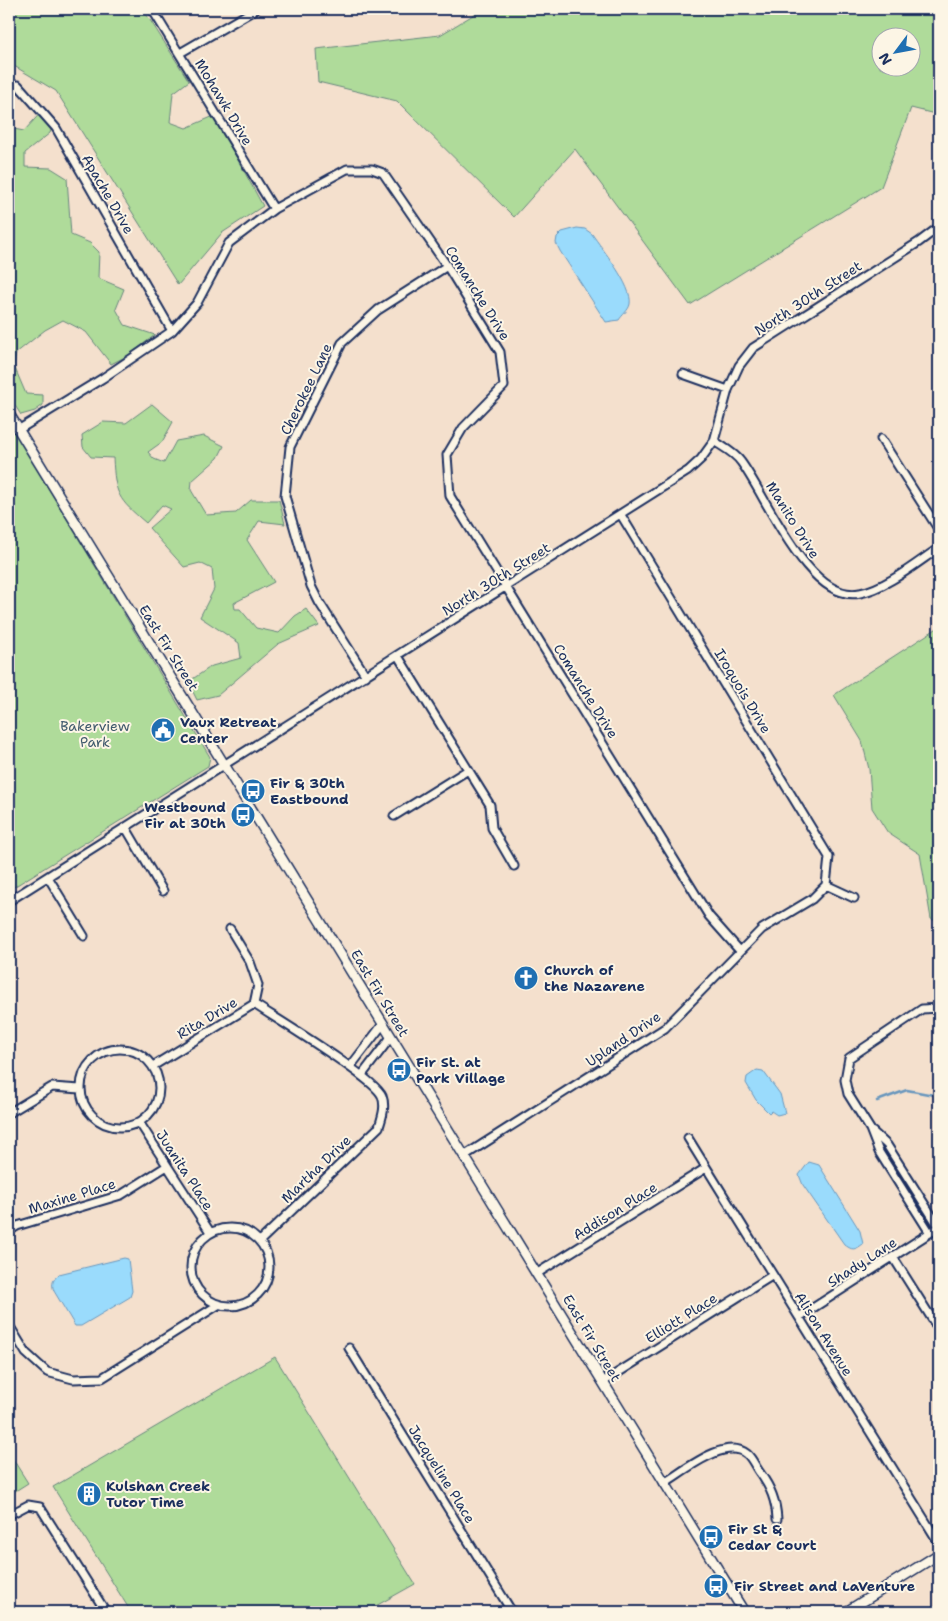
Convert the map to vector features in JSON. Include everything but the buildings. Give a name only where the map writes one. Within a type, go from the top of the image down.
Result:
[{"type":"street","name":"Mohawk Drive","points":[[152,9],[274,209]]},
{"type":"street","points":[[180,53],[256,9]]},
{"type":"street","name":"Apache Drive","points":[[9,85],[18,84],[56,128],[172,331]]},
{"type":"street","name":"Comanche Drive","points":[[18,430],[103,378],[172,331],[197,304],[230,243],[274,209],[347,169],[372,169],[383,173],[394,186],[447,266],[500,352],[504,386],[463,428],[446,455],[450,496],[709,916],[740,951]]},
{"type":"street","name":"North 30th Street","points":[[9,901],[688,471],[701,459],[714,441],[728,390],[739,366],[753,348],[919,242],[939,226]]},
{"type":"street","name":"Cherokee Lane","points":[[366,676],[319,602],[311,586],[285,496],[290,448],[342,343],[378,310],[447,266]]},
{"type":"street","points":[[682,374],[728,390]]},
{"type":"street","name":"East Fir Street","points":[[9,414],[744,1612]]},
{"type":"street","points":[[881,440],[939,530]]},
{"type":"street","name":"Manito Drive","points":[[714,441],[740,460],[806,567],[825,586],[843,594],[861,594],[884,584],[939,548]]},
{"type":"street","name":"Iroquois Drive","points":[[621,515],[829,857],[826,885]]},
{"type":"street","points":[[398,656],[490,805],[492,828],[514,866]]},
{"type":"street","points":[[394,816],[468,770]]},
{"type":"street","points":[[126,828],[163,891]]},
{"type":"street","points":[[48,877],[84,936]]},
{"type":"street","points":[[826,885],[854,898]]},
{"type":"street","name":"Upland Drive","points":[[464,1156],[665,1028],[762,929],[812,899],[826,885]]},
{"type":"street","points":[[230,929],[250,962],[258,985],[254,1004]]},
{"type":"street","name":"Rita Drive","points":[[153,1066],[254,1004],[362,1076],[382,1096],[384,1111]]},
{"type":"street","points":[[930,1233],[879,1152],[870,1129],[848,1094],[845,1080],[850,1058],[922,1009],[939,1008]]},
{"type":"street","points":[[350,1067],[383,1024]]},
{"type":"street","points":[[362,1076],[391,1037]]},
{"type":"street","points":[[120,1048],[133,1050],[144,1056],[153,1066],[159,1086],[158,1097],[154,1107],[139,1122],[120,1127],[100,1122],[90,1114],[83,1102],[80,1089],[82,1076],[87,1064],[96,1055],[120,1048]]},
{"type":"street","points":[[9,1113],[52,1088],[80,1089]]},
{"type":"street","name":"Martha Drive","points":[[260,1241],[378,1126],[384,1111]]},
{"type":"street","name":"Juanita Place","points":[[139,1122],[210,1232]]},
{"type":"street","points":[[870,1129],[887,1145],[939,1227]]},
{"type":"street","name":"Alison Avenue","points":[[688,1138],[939,1543]]},
{"type":"street","name":"Maxine Place","points":[[9,1231],[17,1226],[121,1195],[167,1166]]},
{"type":"street","name":"Addison Place","points":[[536,1274],[706,1168]]},
{"type":"street","points":[[227,1227],[245,1230],[260,1241],[268,1256],[269,1272],[263,1288],[251,1300],[235,1306],[218,1305],[205,1298],[195,1286],[190,1271],[191,1256],[198,1242],[210,1232],[227,1227]]},
{"type":"street","name":"Shady Lane","points":[[799,1317],[939,1227]]},
{"type":"street","points":[[893,1257],[939,1330]]},
{"type":"street","name":"Elliott Place","points":[[603,1382],[773,1275]]},
{"type":"street","points":[[9,1325],[26,1353],[47,1372],[73,1379],[102,1378],[218,1305]]},
{"type":"street","name":"Jacqueline Place","points":[[350,1348],[512,1612]]},
{"type":"street","points":[[664,1483],[714,1452],[729,1448],[746,1454],[764,1478],[776,1502],[777,1519]]},
{"type":"street","points":[[9,1515],[28,1505],[40,1507],[106,1612]]},
{"type":"street","points":[[846,1612],[939,1554]]},
{"type":"green space","points":[[9,9],[143,9],[189,81],[173,93],[170,122],[186,128],[214,116],[263,206],[222,233],[178,285],[56,91],[9,63]]},
{"type":"green space","points":[[483,9],[939,9],[939,115],[911,108],[881,187],[690,305],[575,149],[514,217],[397,101],[318,82],[316,49],[440,35]]},
{"type":"green space","points":[[45,108],[55,120],[50,133],[25,153],[25,167],[51,168],[67,178],[71,235],[90,243],[99,252],[98,278],[124,289],[116,309],[125,325],[155,335],[129,355],[111,364],[86,332],[63,320],[45,330],[16,353],[14,366],[26,394],[43,395],[43,405],[35,411],[21,415],[9,396],[9,301],[15,291],[9,292],[9,128],[24,131]]},
{"type":"green space","points":[[152,404],[173,422],[162,442],[148,452],[154,459],[164,463],[176,441],[204,436],[224,446],[218,458],[192,481],[191,490],[206,515],[236,513],[251,500],[279,500],[285,524],[259,521],[247,540],[274,582],[234,603],[235,609],[240,609],[256,628],[279,633],[295,616],[306,609],[319,626],[278,644],[218,695],[197,700],[188,682],[212,666],[241,658],[239,643],[200,617],[214,589],[212,569],[200,563],[184,567],[149,528],[171,509],[162,505],[146,523],[129,508],[120,495],[115,480],[113,458],[91,457],[83,447],[82,435],[103,422],[126,423]]},
{"type":"green space","name":"Bakerview Park","points":[[9,423],[210,757],[208,766],[9,890]]},
{"type":"green space","points":[[939,627],[939,922],[931,919],[920,854],[888,833],[872,808],[869,769],[862,741],[834,695]]},
{"type":"green space","points":[[275,1357],[415,1584],[365,1612],[131,1612],[53,1487]]},
{"type":"green space","points":[[9,1453],[28,1483],[9,1495]]},
{"type":"water","points":[[577,228],[585,229],[592,234],[616,268],[627,288],[630,304],[619,320],[606,322],[556,243],[557,237],[562,232]]},
{"type":"water","points":[[757,1070],[763,1071],[780,1094],[785,1113],[777,1115],[771,1111],[769,1113],[756,1100],[746,1083],[747,1077]]},
{"type":"water","points":[[809,1162],[819,1165],[860,1231],[863,1244],[858,1248],[851,1249],[844,1244],[803,1185],[799,1175]]},
{"type":"water","points":[[124,1258],[128,1259],[132,1291],[130,1297],[81,1326],[75,1326],[54,1291],[53,1282],[55,1278],[59,1274]]},
{"type":"waterway","points":[[877,1101],[907,1090],[939,1096]]},
{"type":"place","name":"Vaux Retreat Center","points":[[163,730]]},
{"type":"place","name":"Fir & 30th Eastbound","points":[[253,791]]},
{"type":"place","name":"Westbound Fir at 30th","points":[[243,815]]},
{"type":"place","name":"Church of the Nazarene","points":[[526,978]]},
{"type":"place","name":"Fir St. at Park Village","points":[[399,1070]]},
{"type":"place","name":"Kulshan Creek Tutor Time","points":[[89,1494]]},
{"type":"place","name":"Fir St & Cedar Court","points":[[711,1537]]},
{"type":"place","name":"Fir Street and LaVenture","points":[[716,1586]]}]
